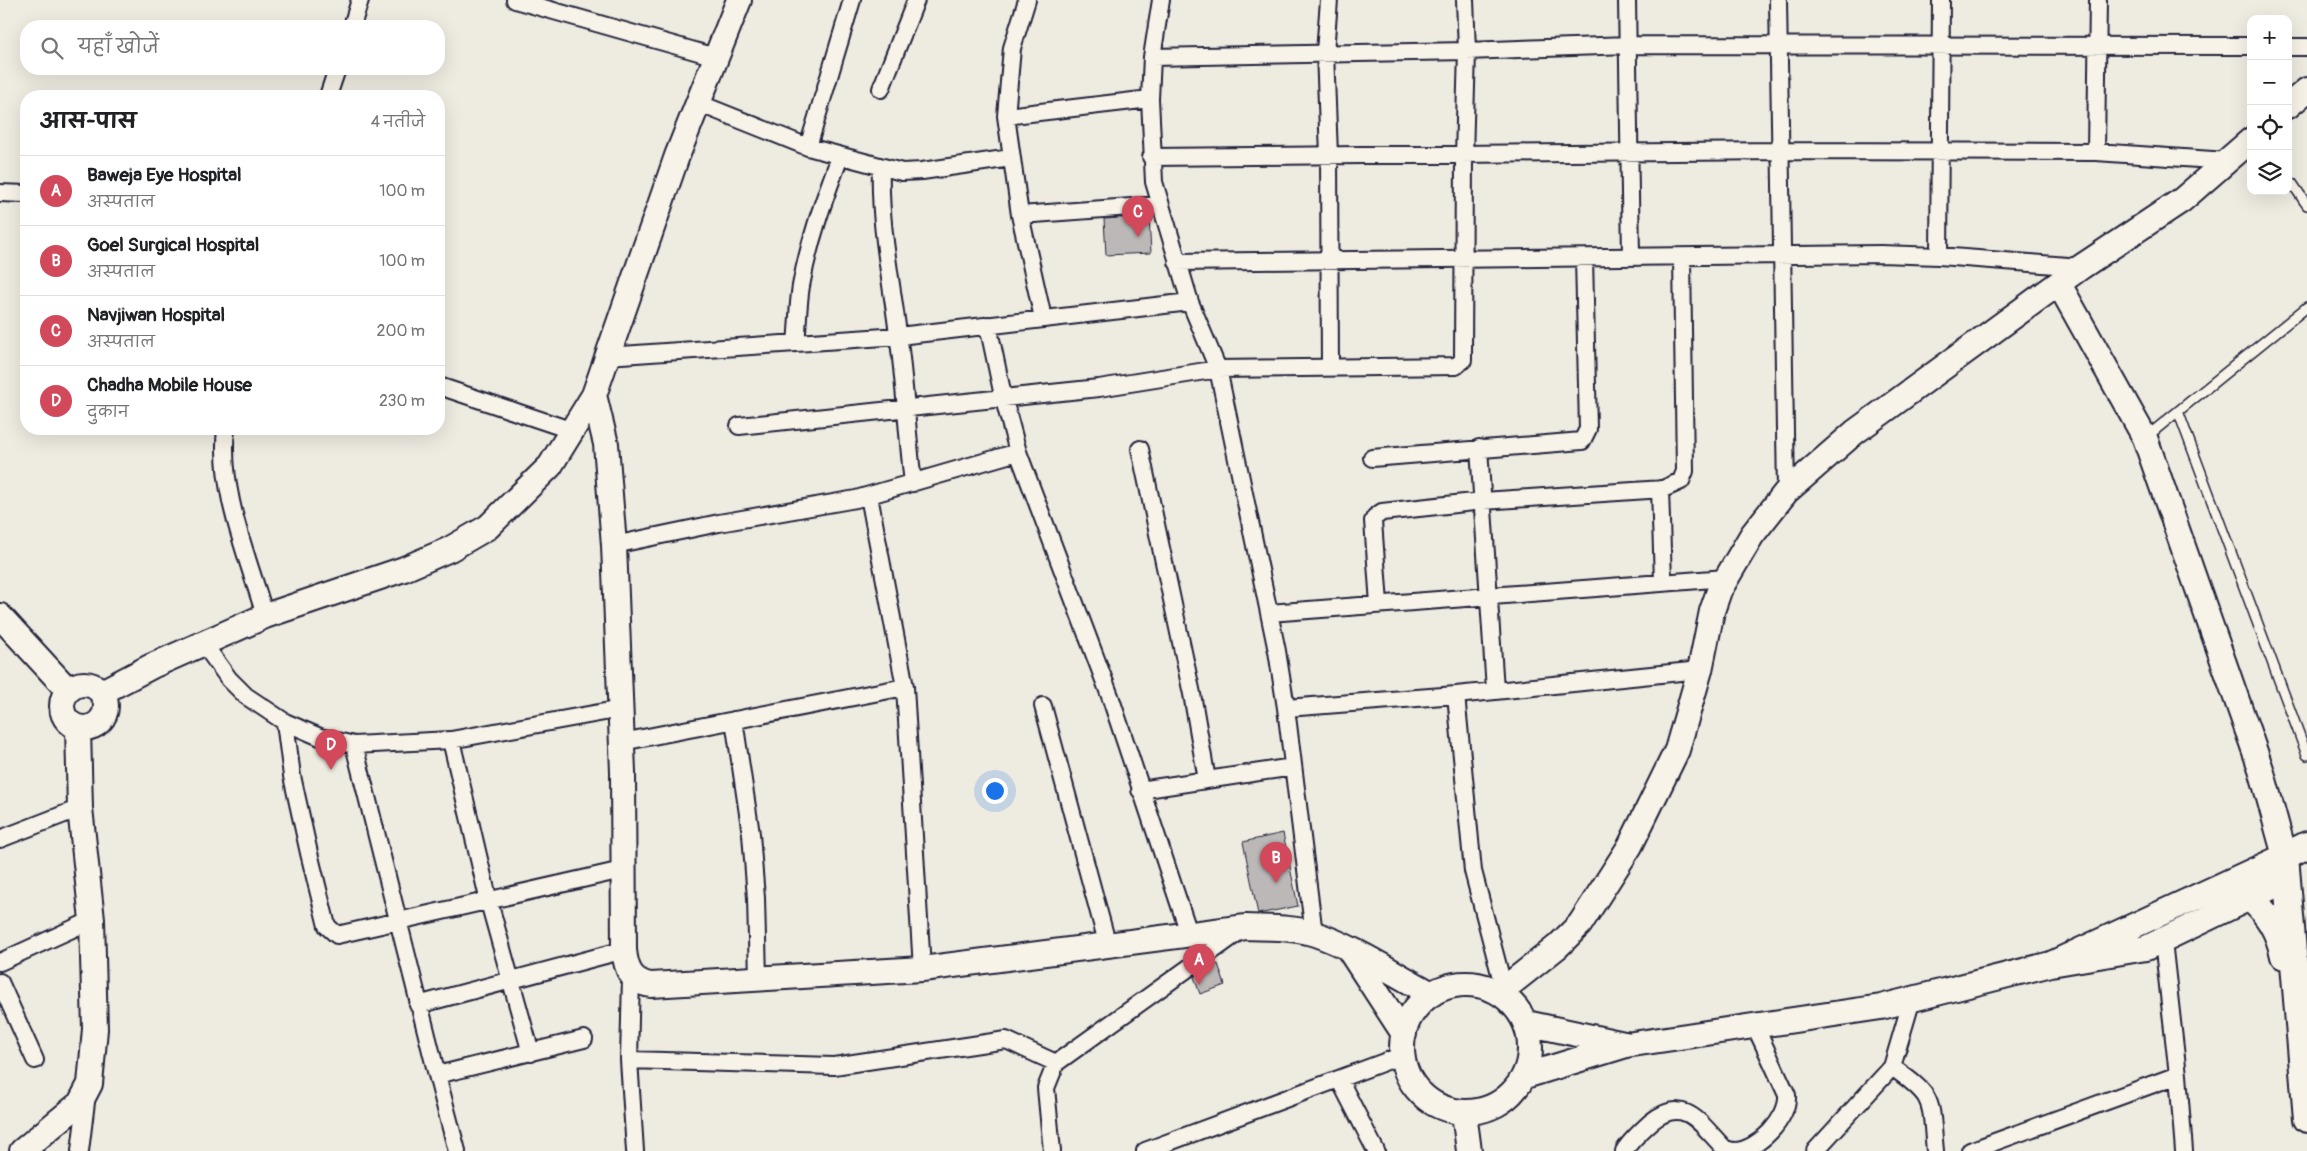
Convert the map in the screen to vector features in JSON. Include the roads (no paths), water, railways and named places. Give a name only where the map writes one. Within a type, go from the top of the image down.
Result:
[{"type":"main road","points":[[2297,863],[2294,960],[2305,1062],[2307,1120]]},
{"type":"main road","points":[[2250,898],[2272,921],[2281,944],[2287,970],[2297,994]]},
{"type":"main road","points":[[2294,960],[2307,928]]},
{"type":"street","points":[[354,20],[360,0]]},
{"type":"street","points":[[515,0],[716,57]]},
{"type":"street","points":[[102,692],[203,643],[265,616],[404,569],[450,548],[488,527],[550,466],[594,395],[677,156],[739,0]]},
{"type":"street","points":[[808,148],[852,0]]},
{"type":"street","points":[[882,89],[916,0]]},
{"type":"street","points":[[1027,0],[1012,48],[1006,116],[1020,215],[1043,318]]},
{"type":"street","points":[[1161,0],[1152,57],[1150,99],[1151,157],[1159,205],[1190,302],[1218,368],[1269,613],[1286,708],[1314,934]]},
{"type":"street","points":[[1328,0],[1325,52],[1329,155],[1330,367]]},
{"type":"street","points":[[739,426],[1002,396],[1099,388],[1218,368],[1444,367],[1460,363],[1463,360],[1465,259],[1464,156],[1467,51],[1465,0]]},
{"type":"street","points":[[1627,0],[1631,257]]},
{"type":"street","points":[[1778,0],[1786,492]]},
{"type":"street","points":[[1939,256],[1941,0]]},
{"type":"street","points":[[2096,152],[2098,0]]},
{"type":"street","points":[[1152,57],[1325,52],[1467,51],[1628,44],[2247,46]]},
{"type":"street","points":[[2292,47],[2307,47]]},
{"type":"street","points":[[330,90],[335,75]]},
{"type":"street","points":[[2289,105],[2307,90]]},
{"type":"street","points":[[1006,116],[1150,99]]},
{"type":"street","points":[[698,103],[808,148],[902,172],[922,171],[1011,158]]},
{"type":"street","points":[[1502,991],[1558,946],[1580,924],[1595,904],[1630,846],[1677,750],[1700,670],[1712,611],[1726,578],[1752,536],[1786,492],[1855,432],[2081,267],[2182,200],[2247,144]]},
{"type":"street","points":[[1151,157],[1464,156],[1780,151],[2096,152],[2227,161]]},
{"type":"street","points":[[796,343],[801,288],[808,252],[821,207],[840,157]]},
{"type":"street","points":[[881,167],[880,197],[883,234],[899,336],[913,483]]},
{"type":"street","points":[[0,193],[20,194]]},
{"type":"street","points":[[1020,215],[1159,205]]},
{"type":"street","points":[[1178,262],[1939,256],[2081,267]]},
{"type":"street","points":[[1379,604],[1375,517],[1382,512],[1483,501],[1660,489],[1675,485],[1681,480],[1685,471],[1682,257]]},
{"type":"street","points":[[1372,458],[1479,448],[1576,443],[1586,436],[1588,428],[1584,258]]},
{"type":"street","points":[[2059,284],[2145,438],[2261,769],[2297,863]]},
{"type":"street","points":[[607,356],[899,336],[1190,302]]},
{"type":"street","points":[[988,325],[1002,396],[1018,452],[1110,696],[1189,933]]},
{"type":"street","points":[[445,388],[573,431]]},
{"type":"street","points":[[594,395],[606,444],[614,545],[622,742],[624,950],[627,968],[632,977],[643,984],[651,985],[922,969],[1246,927],[1287,929],[1314,934],[1350,950],[1432,994]]},
{"type":"street","points":[[225,435],[223,452],[228,489],[265,616]]},
{"type":"street","points":[[1140,448],[1192,694],[1207,780]]},
{"type":"street","points":[[1479,448],[1487,595],[1495,690]]},
{"type":"street","points":[[614,545],[869,496],[1018,452]]},
{"type":"street","points":[[1660,489],[1663,581]]},
{"type":"street","points":[[869,496],[905,687],[922,969]]},
{"type":"street","points":[[1269,613],[1663,581],[1726,578]]},
{"type":"street","points":[[0,616],[68,690]]},
{"type":"street","points":[[203,643],[230,679],[246,696],[285,722],[320,737],[354,745],[451,740],[621,709]]},
{"type":"street","points":[[1286,708],[1456,695],[1700,670]]},
{"type":"street","points":[[85,683],[94,686],[102,692],[107,710],[104,719],[88,729],[78,728],[70,724],[61,707],[63,698],[68,690],[76,685],[85,683]]},
{"type":"street","points":[[622,742],[905,687]]},
{"type":"street","points":[[1456,695],[1473,871],[1502,991],[1514,1004],[1526,1023],[1531,1044],[1525,1076]]},
{"type":"street","points":[[1043,706],[1108,946]]},
{"type":"street","points":[[734,720],[751,834],[756,898],[758,980]]},
{"type":"street","points":[[285,722],[294,786],[327,926],[337,935],[489,902],[622,870]]},
{"type":"street","points":[[78,728],[80,808],[92,920],[95,1029],[80,1151]]},
{"type":"street","points":[[451,740],[489,902],[531,1053]]},
{"type":"street","points":[[354,745],[418,1005],[457,1151]]},
{"type":"street","points":[[1140,790],[1293,767]]},
{"type":"street","points":[[0,839],[80,808]]},
{"type":"street","points":[[1350,950],[1403,1044],[1409,1076],[1425,1097],[1447,1110],[1464,1113],[1498,1105],[1525,1076],[1626,1045],[1881,1007],[2051,964],[2146,948],[2250,898],[2297,863]]},
{"type":"street","points":[[2051,964],[2297,863]]},
{"type":"street","points":[[0,962],[92,920]]},
{"type":"street","points":[[1052,1151],[1046,1088],[1056,1063],[1246,927]]},
{"type":"street","points":[[2163,940],[2178,1075],[2184,1151]]},
{"type":"street","points":[[418,1005],[624,950]]},
{"type":"street","points":[[632,977],[629,1060],[635,1151]]},
{"type":"street","points":[[0,982],[35,1060]]},
{"type":"street","points":[[1144,1151],[1172,1146],[1339,1079],[1403,1044],[1414,1010],[1432,994],[1470,984],[1502,991]]},
{"type":"street","points":[[1815,1151],[1892,1067],[1912,999]]},
{"type":"street","points":[[1526,1023],[1626,1045]]},
{"type":"street","points":[[1624,1151],[1639,1132],[1661,1114],[1678,1109],[1687,1113],[1725,1149],[1733,1151],[1741,1151],[1772,1130],[1784,1114],[1788,1103],[1787,1095],[1755,1026]]},
{"type":"street","points":[[438,1075],[584,1040]]},
{"type":"street","points":[[629,1060],[834,1066],[1006,1040],[1056,1063]]},
{"type":"street","points":[[1892,1067],[1919,1086],[1927,1097],[1932,1109],[1935,1151]]},
{"type":"street","points":[[1970,1151],[2178,1075]]},
{"type":"street","points":[[1339,1079],[1376,1151]]},
{"type":"street","points":[[22,1151],[72,1111],[88,1091]]},
{"type":"street","points":[[1464,1113],[1469,1151]]},
{"type":"lane","points":[[2292,183],[2307,205]]},
{"type":"lane","points":[[2145,438],[2307,307]]},
{"type":"lane","points":[[2178,411],[2307,755]]},
{"type":"place","name":"Navjiwan Hospital","points":[[1138,237]]},
{"type":"place","name":"Chadha Mobile House","points":[[331,770]]},
{"type":"place","name":"Goel Surgical Hospital","points":[[1276,883]]},
{"type":"place","name":"Baweja Eye Hospital","points":[[1199,985]]}]
